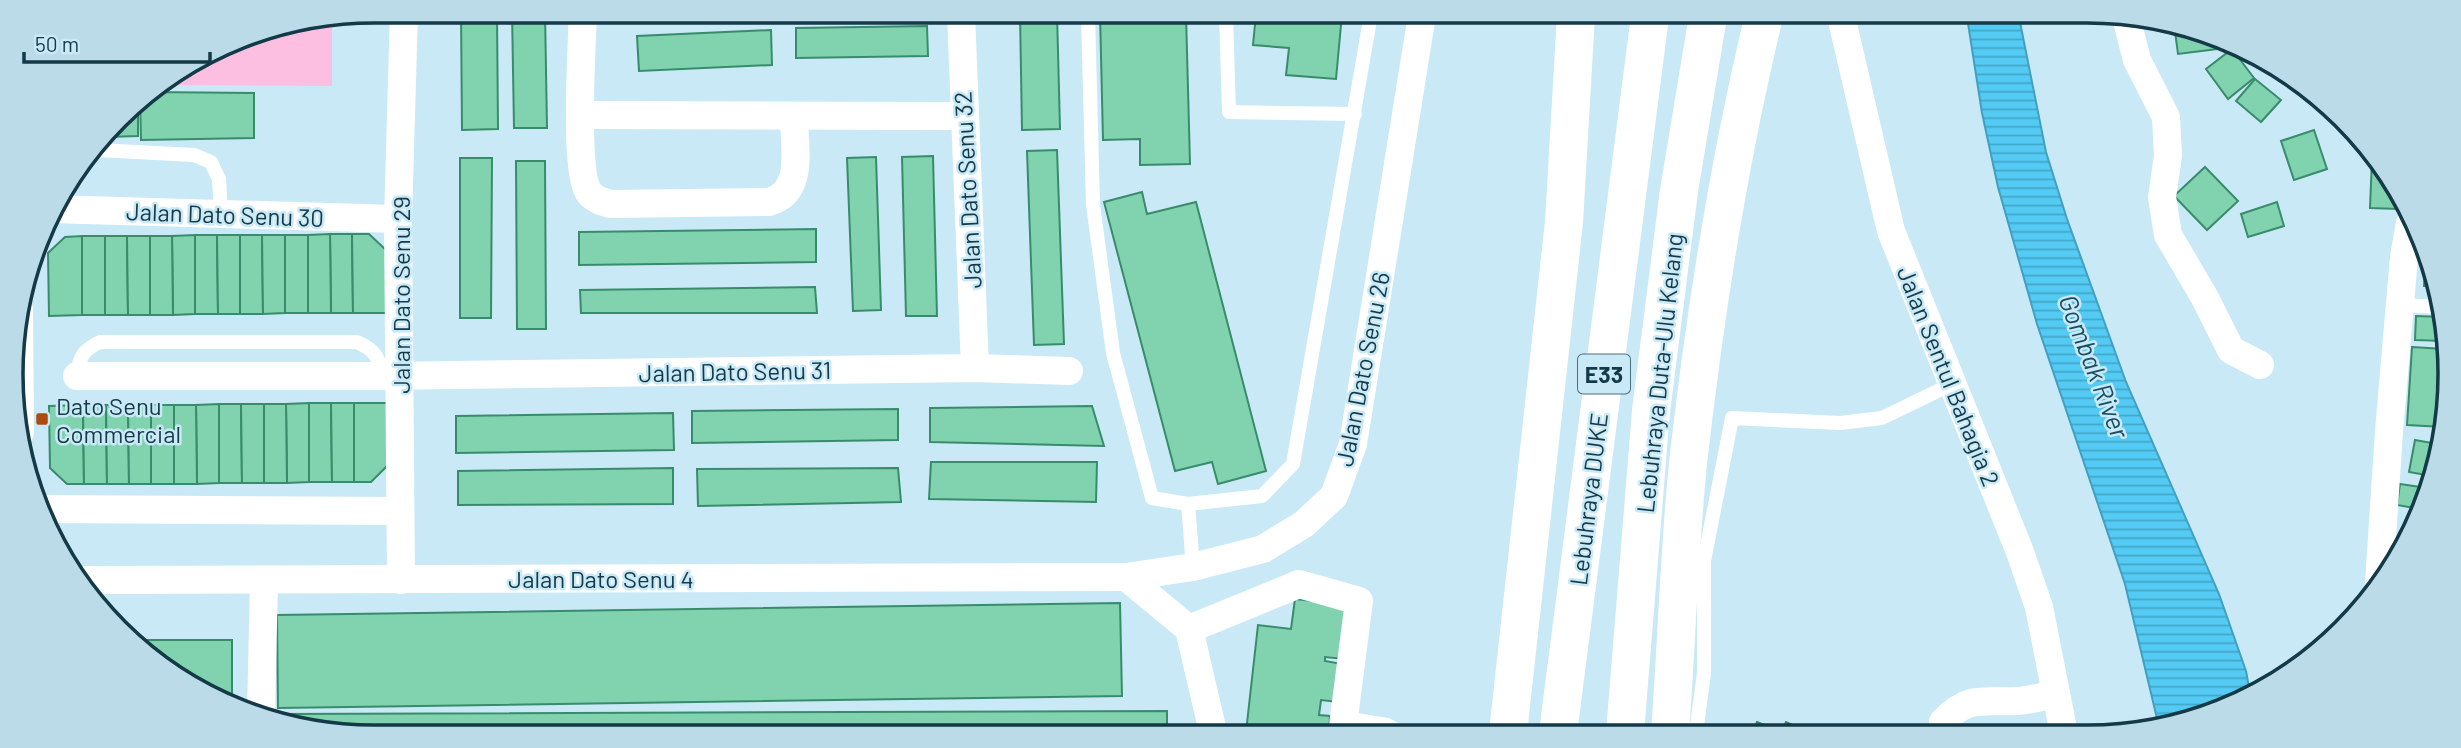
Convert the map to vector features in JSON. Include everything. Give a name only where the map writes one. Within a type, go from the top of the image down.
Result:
[{"type":"highway","name":"E33","points":[[1509,725],[1563,236],[1576,23]]},
{"type":"highway","name":"Lebuhraya DUKE","points":[[1559,725],[1649,23]]},
{"type":"highway","name":"Lebuhraya Duta-Ulu Kelang","points":[[1626,725],[1651,411],[1701,193],[1710,23]]},
{"type":"highway","points":[[1669,725],[1689,455],[1701,193],[1744,96],[1762,23]]},
{"type":"street","name":"Jalan Dato Senu 29","points":[[401,580],[400,511],[391,376],[404,23]]},
{"type":"street","points":[[583,23],[580,115],[588,191],[597,201],[611,204],[769,202],[782,198],[791,189],[794,176],[794,117]]},
{"type":"street","name":"Jalan Dato Senu 32","points":[[961,23],[975,368]]},
{"type":"street","name":"Jalan Dato Senu 26","points":[[1126,577],[1193,567],[1263,550],[1304,524],[1334,496],[1353,444],[1421,23]]},
{"type":"street","name":"Jalan Sentul Bahagia 2","points":[[1843,23],[1891,231],[2020,552],[2039,607],[2062,725]]},
{"type":"street","points":[[2128,26],[2137,60],[2166,117],[2168,156],[2162,197],[2168,234],[2231,350],[2260,365]]},
{"type":"street","points":[[580,115],[963,116]]},
{"type":"street","name":"Jalan Dato Senu 30","points":[[64,209],[398,219]]},
{"type":"street","points":[[2379,569],[2400,305],[2409,233]]},
{"type":"street","name":"Jalan Dato Senu 31","points":[[77,376],[391,376],[975,368],[1069,371]]},
{"type":"street","points":[[49,509],[400,511]]},
{"type":"street","points":[[1126,577],[1189,629],[1211,725]]},
{"type":"street","name":"Jalan Dato Senu 4","points":[[90,580],[1126,577]]},
{"type":"street","points":[[261,707],[264,581]]},
{"type":"street","points":[[1189,629],[1299,584],[1359,601],[1343,725]]},
{"type":"street","points":[[1943,722],[1957,707],[1984,699],[2017,701],[2056,694]]},
{"type":"lane","points":[[1088,23],[1093,205],[1113,353],[1152,498],[1188,505],[1262,496],[1293,464],[1370,23]]},
{"type":"lane","points":[[1226,23],[1229,112],[1355,114]]},
{"type":"lane","points":[[103,150],[194,155],[211,162],[219,179],[221,214]]},
{"type":"lane","points":[[2400,305],[2432,306]]},
{"type":"lane","points":[[1697,725],[1704,673],[1704,561],[1732,418],[1840,424],[1882,418],[1952,384]]},
{"type":"lane","points":[[1188,505],[1193,567]]},
{"type":"shaded area","points":[[332,26],[332,86],[174,85],[219,59],[261,41],[305,29]]},
{"type":"water","name":"Gombak River","points":[[1968,23],[2020,23],[2046,152],[2067,219],[2126,382],[2219,594],[2246,671],[2249,685],[2221,699],[2157,719],[2125,584],[2037,324],[1998,187],[1982,113]]},
{"type":"building","points":[[461,23],[497,23],[498,129],[462,130]]},
{"type":"building","points":[[512,23],[545,23],[547,128],[514,128]]},
{"type":"building","points":[[1020,23],[1057,23],[1060,129],[1022,130]]},
{"type":"building","points":[[1100,23],[1186,23],[1190,164],[1140,165],[1140,139],[1103,140]]},
{"type":"building","points":[[1255,23],[1341,23],[1336,79],[1286,75],[1289,48],[1253,45]]},
{"type":"building","points":[[927,26],[928,56],[796,58],[796,28]]},
{"type":"building","points":[[771,30],[772,65],[639,71],[637,36]]},
{"type":"building","points":[[2175,34],[2220,49],[2178,54]]},
{"type":"building","points":[[2228,52],[2238,57],[2254,78],[2228,99],[2206,69]]},
{"type":"building","points":[[2255,79],[2281,100],[2261,122],[2236,101]]},
{"type":"building","points":[[164,92],[254,93],[254,138],[141,140],[140,112]]},
{"type":"building","points":[[138,114],[138,136],[115,137]]},
{"type":"building","points":[[2314,130],[2327,169],[2294,180],[2281,141]]},
{"type":"building","points":[[1057,150],[1064,344],[1034,345],[1027,151]]},
{"type":"building","points":[[933,156],[937,316],[906,316],[902,157]]},
{"type":"building","points":[[876,157],[881,310],[853,311],[847,158]]},
{"type":"building","points":[[460,158],[492,158],[491,318],[460,318]]},
{"type":"building","points":[[516,161],[545,161],[546,329],[517,329]]},
{"type":"building","points":[[2205,167],[2238,201],[2207,230],[2174,196]]},
{"type":"building","points":[[2372,168],[2397,209],[2370,208]]},
{"type":"building","points":[[1142,192],[1147,214],[1196,202],[1266,471],[1218,484],[1212,462],[1175,471],[1104,202]]},
{"type":"building","points":[[2277,202],[2284,226],[2248,237],[2241,214]]},
{"type":"building","points":[[816,229],[816,262],[579,265],[579,232]]},
{"type":"building","points":[[330,234],[352,234],[353,313],[331,313]]},
{"type":"building","points":[[330,234],[331,313],[308,313],[308,235]]},
{"type":"building","points":[[352,234],[369,234],[387,251],[387,313],[353,313]]},
{"type":"building","points":[[195,235],[195,314],[173,315],[172,236]]},
{"type":"building","points":[[195,235],[217,235],[218,314],[195,314]]},
{"type":"building","points":[[217,235],[240,235],[240,314],[218,314]]},
{"type":"building","points":[[240,235],[262,235],[263,314],[240,314]]},
{"type":"building","points":[[262,235],[285,235],[285,313],[263,314]]},
{"type":"building","points":[[285,235],[308,235],[308,313],[285,313]]},
{"type":"building","points":[[82,236],[82,315],[49,316],[48,253],[65,237]]},
{"type":"building","points":[[82,236],[105,236],[105,315],[82,315]]},
{"type":"building","points":[[105,236],[127,236],[128,315],[105,315]]},
{"type":"building","points":[[127,236],[150,236],[150,315],[128,315]]},
{"type":"building","points":[[150,236],[172,236],[173,315],[150,315]]},
{"type":"building","points":[[815,287],[817,313],[581,313],[580,290]]},
{"type":"building","points":[[2416,316],[2434,317],[2436,341],[2415,340]]},
{"type":"building","points":[[2412,347],[2437,349],[2434,427],[2407,425]]},
{"type":"building","points":[[309,403],[309,482],[287,483],[286,404]]},
{"type":"building","points":[[309,403],[331,403],[332,482],[309,482]]},
{"type":"building","points":[[331,403],[354,403],[354,482],[332,482]]},
{"type":"building","points":[[354,403],[388,403],[388,465],[371,482],[354,482]]},
{"type":"building","points":[[219,404],[241,404],[242,483],[219,483]]},
{"type":"building","points":[[219,404],[219,483],[197,484],[196,405]]},
{"type":"building","points":[[241,404],[264,404],[264,483],[242,483]]},
{"type":"building","points":[[264,404],[286,404],[287,483],[264,483]]},
{"type":"building","points":[[83,405],[84,484],[67,484],[50,468],[49,406]]},
{"type":"building","points":[[83,405],[106,405],[107,484],[84,484]]},
{"type":"building","points":[[106,405],[128,405],[129,484],[107,484]]},
{"type":"building","points":[[128,405],[151,405],[151,484],[129,484]]},
{"type":"building","points":[[151,405],[174,405],[174,484],[151,484]]},
{"type":"building","points":[[174,405],[196,405],[197,484],[174,484]]},
{"type":"building","points":[[1092,406],[1104,446],[930,442],[930,408]]},
{"type":"building","points":[[898,409],[898,440],[692,443],[692,411]]},
{"type":"building","points":[[673,413],[674,450],[456,453],[456,416]]},
{"type":"building","points":[[2415,440],[2432,443],[2423,475],[2409,472]]},
{"type":"building","points":[[931,462],[1097,462],[1096,502],[929,499]]},
{"type":"building","points":[[673,468],[673,504],[458,505],[458,471]]},
{"type":"building","points":[[898,468],[901,502],[698,506],[697,469]]},
{"type":"building","points":[[2400,484],[2420,487],[2412,508],[2397,505]]},
{"type":"building","points":[[1295,599],[1351,605],[1344,659],[1325,657],[1325,661],[1342,664],[1338,702],[1321,700],[1319,715],[1330,716],[1329,725],[1247,725],[1258,625],[1291,629]]},
{"type":"building","points":[[1120,603],[1122,696],[278,708],[277,615]]},
{"type":"building","points":[[144,640],[232,640],[232,695],[198,678]]},
{"type":"building","points":[[1167,711],[1167,725],[374,725],[328,722],[287,714]]},
{"type":"place","name":"Dato Senu Commercial","points":[[42,419]]}]
